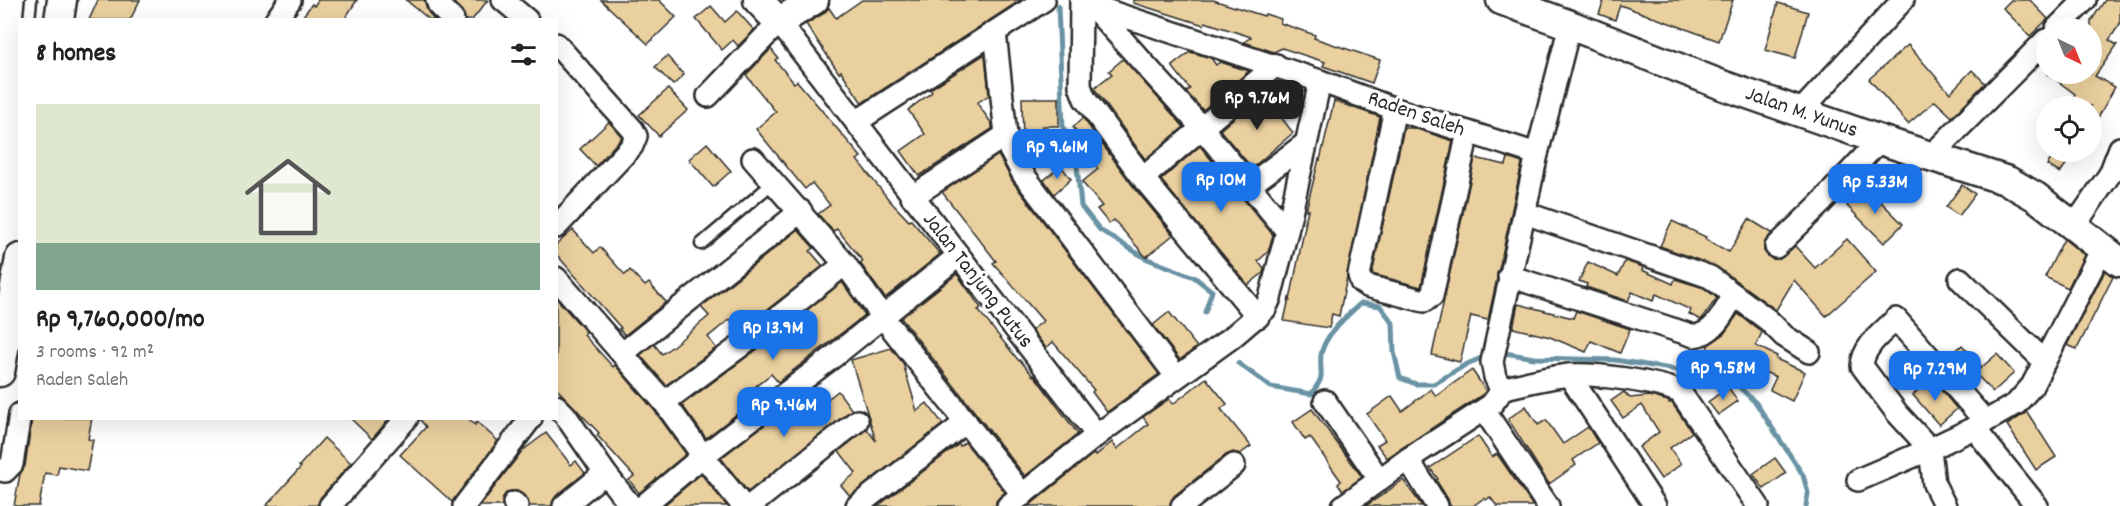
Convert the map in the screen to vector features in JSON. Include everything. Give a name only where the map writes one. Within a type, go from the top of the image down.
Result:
[{"type":"street","points":[[59,18],[62,0]]},
{"type":"street","points":[[278,18],[291,0]]},
{"type":"street","points":[[437,0],[439,6],[451,18]]},
{"type":"street","points":[[503,0],[525,18]]},
{"type":"street","points":[[758,0],[779,22]]},
{"type":"street","points":[[708,96],[779,22],[814,0]]},
{"type":"street","points":[[856,122],[1044,0]]},
{"type":"street","name":"Jalan M. Yunus","points":[[1501,0],[1574,13],[1722,85],[1880,140],[2008,181],[2036,197],[2071,222],[2111,255]]},
{"type":"street","points":[[1800,112],[1903,0]]},
{"type":"street","points":[[2067,18],[2085,0]]},
{"type":"street","points":[[1085,2],[1202,128],[1287,231]]},
{"type":"street","points":[[1085,2],[1080,86],[1082,93],[1143,178],[1258,317]]},
{"type":"street","name":"Raden Saleh","points":[[1085,2],[1276,65],[1395,109],[1538,154]]},
{"type":"street","points":[[1343,506],[1408,459],[1484,410],[1498,396],[1501,389],[1495,377],[1492,362],[1509,276],[1574,13]]},
{"type":"street","name":"Jalan Tanjung Putus","points":[[779,22],[1097,435]]},
{"type":"street","points":[[995,32],[1006,135],[1010,150],[1023,174],[1176,376]]},
{"type":"street","points":[[558,46],[636,136],[632,146],[558,225]]},
{"type":"street","points":[[1931,156],[2036,50]]},
{"type":"street","points":[[1143,178],[1276,65]]},
{"type":"street","points":[[753,159],[801,211],[845,264],[882,316],[966,422],[1016,500],[1097,435],[1258,317],[1265,309],[1270,298],[1287,231],[1320,81]]},
{"type":"street","points":[[1395,109],[1359,275],[1361,282],[1367,286],[1424,301],[1432,296],[1468,132]]},
{"type":"street","points":[[912,197],[1006,135]]},
{"type":"street","points":[[1776,247],[1880,140]]},
{"type":"street","points":[[1250,186],[1305,144]]},
{"type":"street","points":[[2071,222],[2115,178],[2120,148]]},
{"type":"street","points":[[623,353],[801,211]]},
{"type":"street","points":[[1525,213],[1710,277],[1768,320],[1784,336],[1809,352]]},
{"type":"street","points":[[1858,480],[1980,425],[2016,404],[2032,386],[2044,361],[2111,255]]},
{"type":"street","points":[[643,506],[703,456],[958,256]]},
{"type":"street","points":[[664,402],[718,364],[845,264]]},
{"type":"street","points":[[1509,276],[1694,336],[1702,335],[1716,324],[1734,295]]},
{"type":"street","points":[[1960,279],[2044,361]]},
{"type":"street","points":[[558,280],[664,402],[743,506]]},
{"type":"street","points":[[0,372],[14,329],[18,282]]},
{"type":"street","points":[[1945,506],[1934,484],[1930,448],[1897,413],[1862,366],[1862,357],[1867,349],[1896,319],[1980,425],[2037,506]]},
{"type":"street","points":[[1501,389],[1569,375],[1648,383],[1680,392],[1758,506]]},
{"type":"street","points":[[1569,375],[1655,506]]},
{"type":"street","points":[[1325,401],[1379,479]]},
{"type":"street","points":[[558,407],[565,415],[618,506]]},
{"type":"street","points":[[1484,410],[1548,506]]},
{"type":"street","points":[[0,470],[5,471],[12,464],[19,420]]},
{"type":"street","points":[[330,506],[405,420]]},
{"type":"street","points":[[464,506],[529,420]]},
{"type":"street","points":[[554,420],[601,476],[632,506]]},
{"type":"street","points":[[750,506],[857,421]]},
{"type":"street","points":[[857,506],[966,422]]},
{"type":"street","points":[[1408,459],[1437,506]]},
{"type":"street","points":[[1183,506],[1234,465]]},
{"type":"street","points":[[564,506],[601,476]]},
{"type":"lane","points":[[29,18],[32,0]]},
{"type":"lane","points":[[701,244],[774,182]]},
{"type":"building","points":[[98,0],[140,0],[131,18],[90,18]]},
{"type":"building","points":[[318,0],[357,0],[345,18],[302,18],[312,4],[314,6]]},
{"type":"building","points":[[406,0],[425,0],[427,10],[433,18],[428,18]]},
{"type":"building","points":[[451,0],[488,0],[474,18],[464,18],[462,11]]},
{"type":"building","points":[[601,0],[659,0],[676,17],[648,44]]},
{"type":"building","points":[[862,0],[1021,0],[862,103],[806,24],[829,8],[836,18]]},
{"type":"building","points":[[1133,0],[1213,0],[1281,19],[1280,23],[1315,35],[1314,38],[1380,60],[1372,83],[1323,66],[1325,62],[1282,48],[1274,52],[1244,42],[1251,37],[1133,3]]},
{"type":"building","points":[[1604,0],[1733,0],[1719,41],[1620,5],[1615,20],[1599,14]]},
{"type":"building","points":[[2011,0],[2030,0],[2047,18],[2036,18],[2036,30],[2030,36],[2003,8]]},
{"type":"building","points":[[2105,0],[2120,0],[2120,24],[2109,40],[2117,45],[2102,66],[2102,18],[2093,18]]},
{"type":"building","points":[[1778,3],[1808,12],[1795,58],[1765,50]]},
{"type":"building","points":[[711,6],[725,22],[737,11],[754,30],[738,46],[733,40],[722,50],[696,19]]},
{"type":"building","points":[[1908,45],[1950,93],[1972,70],[1985,83],[1952,117],[1935,101],[1908,124],[1869,79]]},
{"type":"building","points":[[771,49],[778,58],[775,60],[794,83],[797,81],[861,157],[857,160],[890,201],[909,221],[911,220],[940,254],[885,298],[860,263],[863,261],[837,229],[833,231],[818,214],[830,205],[812,183],[805,189],[756,129],[776,112],[746,75]]},
{"type":"building","points":[[1190,52],[1211,58],[1216,65],[1220,62],[1249,71],[1203,110],[1186,92],[1190,89],[1172,66]]},
{"type":"building","points":[[985,54],[989,95],[977,103],[992,124],[992,129],[919,176],[901,151],[925,134],[908,110],[932,92],[930,89]]},
{"type":"building","points":[[667,56],[684,75],[673,85],[655,67]]},
{"type":"building","points":[[1123,59],[1184,127],[1145,159],[1094,88],[1112,74],[1109,71]]},
{"type":"building","points":[[2102,80],[2115,87],[2102,110],[2102,96],[2074,96],[2075,94],[2062,84],[2102,84]]},
{"type":"building","points":[[668,89],[688,110],[659,136],[639,115]]},
{"type":"building","points":[[1263,93],[1293,133],[1252,168],[1220,130]]},
{"type":"building","points":[[1022,98],[1059,98],[1059,126],[1043,126],[1043,148],[1023,148]]},
{"type":"building","points":[[1334,101],[1380,117],[1339,316],[1332,314],[1329,328],[1284,321],[1306,221],[1308,210],[1306,210]]},
{"type":"building","points":[[1083,118],[1133,186],[1173,235],[1146,257],[1114,220],[1109,224],[1097,209],[1102,206],[1082,182],[1098,169],[1094,163],[1096,162],[1088,152],[1091,150],[1073,127]]},
{"type":"building","points":[[609,122],[622,137],[596,166],[580,149]]},
{"type":"building","points":[[1404,128],[1414,128],[1453,141],[1421,287],[1372,274]]},
{"type":"building","points":[[707,143],[731,171],[713,187],[689,159]]},
{"type":"building","points":[[1200,146],[1273,235],[1268,252],[1258,261],[1264,269],[1263,273],[1248,285],[1161,180]]},
{"type":"building","points":[[998,155],[1013,182],[1159,374],[1107,412],[1092,392],[1094,390],[1053,342],[1046,348],[1032,330],[1043,321],[993,263],[996,261],[942,192]]},
{"type":"building","points":[[1475,158],[1506,165],[1508,158],[1522,163],[1488,320],[1471,316],[1460,362],[1432,355]]},
{"type":"building","points":[[2049,162],[2068,162],[2060,173],[2047,165]]},
{"type":"building","points":[[1061,166],[1071,179],[1054,194],[1044,180]]},
{"type":"building","points":[[1962,185],[1975,194],[1959,216],[1946,207]]},
{"type":"building","points":[[1866,187],[1903,224],[1884,243],[1847,206]]},
{"type":"building","points":[[1749,219],[1772,233],[1764,244],[1764,251],[1772,259],[1780,259],[1795,246],[1815,268],[1847,239],[1876,272],[1826,316],[1794,280],[1776,310],[1717,267],[1660,246],[1672,221],[1706,237],[1705,239],[1729,252]]},
{"type":"building","points":[[573,230],[594,253],[600,247],[625,275],[630,270],[645,286],[649,283],[666,302],[625,335],[558,256],[558,243]]},
{"type":"building","points":[[798,230],[814,248],[810,251],[823,266],[740,331],[730,319],[708,337],[716,348],[666,385],[640,355],[654,344],[662,354],[673,346],[709,316],[701,307]]},
{"type":"building","points":[[2064,239],[2084,255],[2068,288],[2045,277]]},
{"type":"building","points":[[1625,261],[1643,267],[1642,270],[1673,284],[1675,279],[1704,288],[1717,298],[1701,320],[1689,314],[1691,310],[1656,294],[1653,301],[1632,292],[1628,301],[1586,287],[1587,284],[1579,281],[1588,262],[1618,276]]},
{"type":"building","points":[[2105,271],[2113,277],[2077,349],[2067,345]]},
{"type":"building","points":[[957,274],[981,308],[978,310],[1019,361],[1034,375],[1078,434],[1025,476],[901,318]]},
{"type":"building","points":[[842,282],[865,315],[778,382],[771,374],[750,391],[756,399],[706,438],[682,405],[780,332],[788,340],[814,319],[807,310]]},
{"type":"building","points":[[558,300],[586,332],[584,335],[613,367],[615,365],[654,410],[686,454],[639,493],[629,480],[634,476],[597,435],[599,433],[558,390]]},
{"type":"building","points":[[1518,304],[1573,318],[1576,311],[1630,329],[1620,353],[1591,341],[1586,352],[1550,337],[1513,328]]},
{"type":"building","points":[[1169,312],[1197,347],[1180,360],[1153,325]]},
{"type":"building","points":[[1738,314],[1762,332],[1756,346],[1777,356],[1776,359],[1805,372],[1792,401],[1770,390],[1776,377],[1737,360],[1732,373],[1702,361],[1709,344],[1723,335]]},
{"type":"building","points":[[1962,345],[1981,366],[1966,379],[1950,361],[1954,357],[1952,354]]},
{"type":"building","points":[[891,348],[903,363],[917,411],[927,403],[943,424],[850,496],[841,485],[856,473],[839,451],[867,429],[876,441],[851,360]]},
{"type":"building","points":[[1997,354],[2014,373],[1993,392],[1975,373]]},
{"type":"building","points":[[1472,370],[1486,391],[1387,458],[1377,445],[1385,440],[1367,414],[1392,396],[1402,411],[1431,389],[1436,396]]},
{"type":"building","points":[[1206,378],[1227,404],[1221,409],[1251,446],[1240,454],[1233,452],[1226,455],[1174,496],[1170,506],[1029,506],[1093,454],[1095,456],[1112,442],[1117,449],[1148,424],[1143,417],[1169,399],[1173,404]]},
{"type":"building","points":[[1931,378],[1957,409],[1939,425],[1913,395]]},
{"type":"building","points":[[1728,387],[1738,401],[1718,415],[1708,402]]},
{"type":"building","points":[[809,391],[820,405],[838,391],[852,410],[748,492],[721,458]]},
{"type":"building","points":[[1624,392],[1630,398],[1650,396],[1672,403],[1692,432],[1670,448],[1681,464],[1661,479],[1639,447],[1659,432],[1642,405],[1623,418],[1611,401]]},
{"type":"building","points":[[1526,406],[1538,425],[1546,420],[1563,444],[1588,427],[1598,443],[1573,460],[1576,465],[1549,484],[1508,419]]},
{"type":"building","points":[[1312,409],[1362,477],[1343,491],[1338,484],[1341,481],[1310,437],[1305,440],[1293,422]]},
{"type":"building","points":[[2027,412],[2056,457],[2036,470],[2007,425]]},
{"type":"building","points":[[32,420],[92,420],[88,439],[93,440],[87,471],[59,466],[57,475],[45,473],[39,506],[14,506],[20,474],[25,466]]},
{"type":"building","points":[[352,420],[388,420],[372,439]]},
{"type":"building","points":[[421,420],[470,420],[475,425],[477,422],[498,441],[452,502],[400,455],[426,427]]},
{"type":"building","points":[[546,433],[571,465],[576,461],[585,473],[556,496],[552,506],[529,506],[526,497],[517,491],[510,491],[505,494],[502,506],[480,506],[522,451]]},
{"type":"building","points":[[1478,436],[1492,457],[1497,454],[1533,506],[1497,506],[1490,497],[1486,500],[1484,498],[1473,506],[1450,506],[1436,480],[1438,479],[1430,468]]},
{"type":"building","points":[[324,438],[351,463],[320,498],[318,505],[266,506],[301,467],[299,466]]},
{"type":"building","points":[[965,442],[1005,492],[996,501],[996,506],[878,506],[959,444],[960,446]]},
{"type":"building","points":[[1775,458],[1786,473],[1764,489],[1753,474]]},
{"type":"building","points":[[701,474],[727,506],[663,506]]},
{"type":"building","points":[[1403,480],[1422,506],[1365,506],[1381,496]]},
{"type":"waterway","points":[[1058,6],[1063,128],[1080,149],[1077,166],[1081,206],[1100,230],[1145,258],[1194,277],[1212,291],[1205,312]]},
{"type":"waterway","points":[[1238,363],[1271,387],[1311,394],[1321,378],[1321,355],[1327,340],[1337,326],[1361,303],[1380,306],[1393,323],[1394,352],[1400,378],[1416,384],[1434,384],[1465,365],[1488,355]]},
{"type":"waterway","points":[[1499,352],[1534,358],[1615,360],[1702,374],[1735,383],[1756,403],[1803,475],[1808,493],[1806,506]]}]
